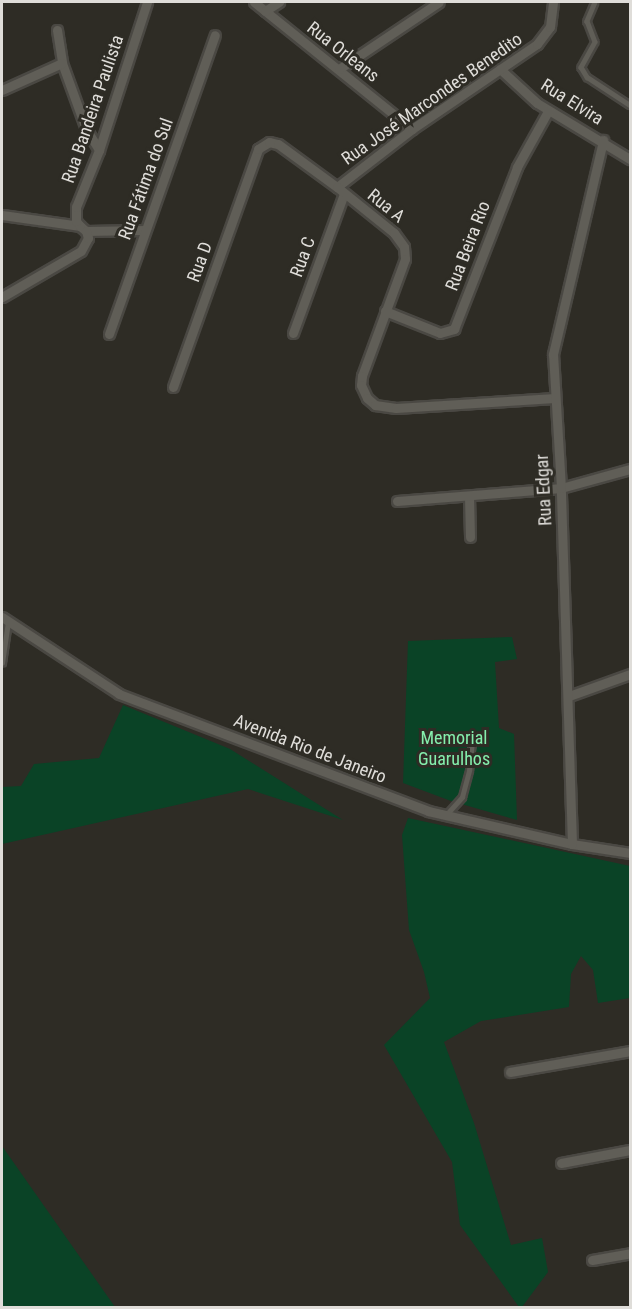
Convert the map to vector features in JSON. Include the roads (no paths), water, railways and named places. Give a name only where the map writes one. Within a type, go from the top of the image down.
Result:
[{"type":"street","name":"Rua Bandeira Paulista","points":[[83,228],[76,221],[76,207],[99,150],[147,2]]},
{"type":"street","name":"Rua Orleans","points":[[254,2],[412,129]]},
{"type":"street","points":[[265,11],[279,2]]},
{"type":"street","points":[[339,69],[439,2]]},
{"type":"street","name":"Rua José Marcondes Benedito","points":[[341,191],[412,129],[526,53],[545,35],[553,14],[553,2]]},
{"type":"street","points":[[57,30],[63,63],[86,129],[99,150]]},
{"type":"street","name":"Rua Fátima do Sul","points":[[109,334],[215,35]]},
{"type":"street","points":[[2,90],[63,63]]},
{"type":"street","name":"Rua Elvira","points":[[500,69],[548,111],[603,140],[630,159]]},
{"type":"street","name":"Rua Beira Rio","points":[[385,312],[440,333],[454,329],[517,167],[548,111]]},
{"type":"street","name":"Rua Edgar","points":[[572,844],[561,488],[553,354],[603,140]]},
{"type":"street","name":"Rua A","points":[[258,149],[269,142],[278,144],[394,233],[404,247],[405,259],[385,312]]},
{"type":"street","name":"Rua D","points":[[173,387],[258,149]]},
{"type":"street","name":"Rua C","points":[[293,333],[341,191]]},
{"type":"street","points":[[2,215],[83,228],[145,230]]},
{"type":"street","points":[[2,297],[81,251],[88,238],[83,228]]},
{"type":"street","points":[[385,312],[362,376],[363,391],[375,405],[396,408],[555,398]]},
{"type":"street","points":[[398,501],[561,488],[630,469]]},
{"type":"street","points":[[469,496],[470,537]]},
{"type":"street","name":"Avenida Rio de Janeiro","points":[[5,620],[119,694],[417,807],[572,844],[630,853]]},
{"type":"street","points":[[568,696],[630,674]]},
{"type":"street","points":[[510,1072],[630,1051]]},
{"type":"street","points":[[561,1163],[630,1150]]},
{"type":"street","points":[[592,1260],[630,1253]]},
{"type":"lane","points":[[595,2],[587,21],[595,42],[581,67],[587,77],[630,105]]},
{"type":"lane","points":[[2,663],[5,620]]},
{"type":"lane","points":[[446,815],[462,797],[469,770],[472,743]]},
{"type":"park label","name":"Memorial Guarulhos","points":[[454,750]]}]
